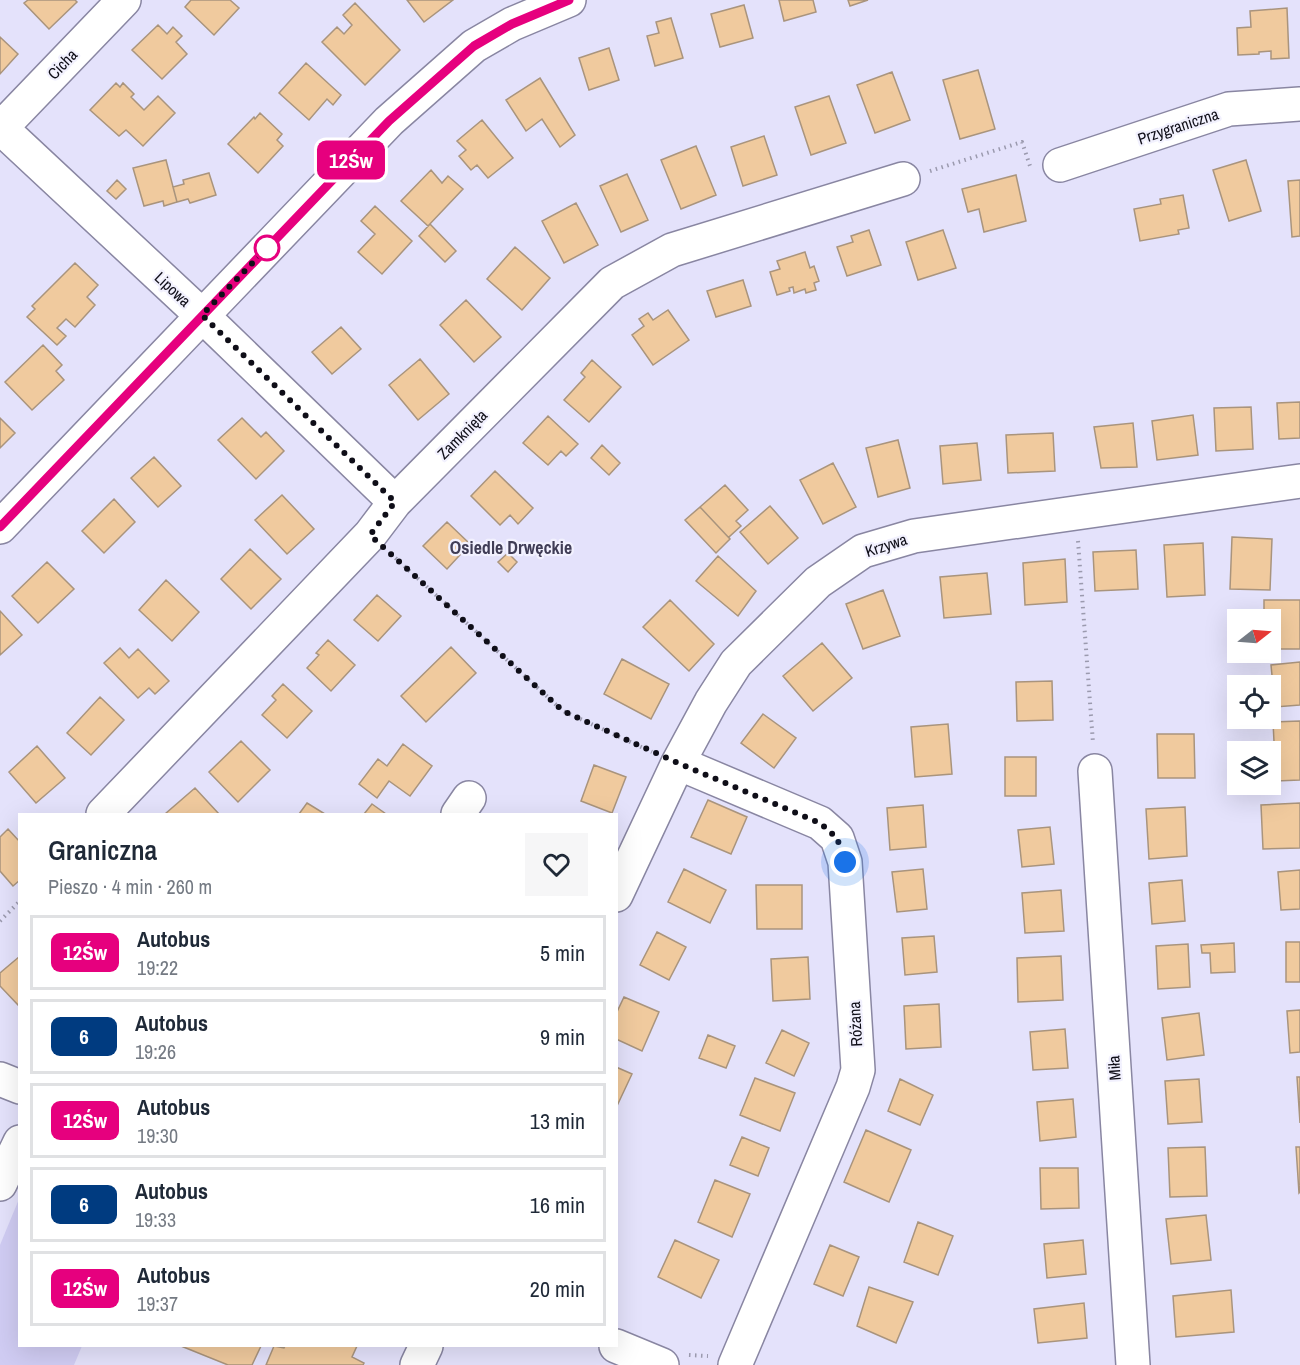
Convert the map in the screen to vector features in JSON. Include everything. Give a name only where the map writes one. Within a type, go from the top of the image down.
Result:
[{"type":"street","name":"Cicha","points":[[1,128],[124,0]]},
{"type":"street","points":[[0,527],[389,121],[474,46],[512,24],[569,0]]},
{"type":"street","name":"Przygraniczna","points":[[1060,165],[1229,109],[1300,104]]},
{"type":"street","name":"Lipowa","points":[[1,128],[202,315],[395,502]]},
{"type":"street","name":"Zamknięta","points":[[104,813],[370,535],[395,502],[612,283],[672,250],[903,179]]},
{"type":"street","name":"Krzywa","points":[[618,891],[678,763],[711,702],[736,663],[818,582],[863,551],[914,536],[1300,482]]},
{"type":"street","name":"Różana","points":[[678,763],[820,823],[837,838],[845,862],[858,1070],[853,1087],[735,1365]]},
{"type":"street","name":"Miła","points":[[1095,771],[1133,1365]]},
{"type":"street","points":[[0,1079],[18,1087]]},
{"type":"street","points":[[0,1184],[18,1146]]},
{"type":"street","points":[[417,1365],[426,1347]]},
{"type":"street","points":[[618,1347],[662,1365]]},
{"type":"path","points":[[903,179],[1022,142],[1032,174],[1060,165]]},
{"type":"path","points":[[1076,512],[1095,771]]},
{"type":"path","points":[[370,535],[563,711],[678,763]]},
{"type":"path","points":[[0,921],[18,903]]},
{"type":"shaded area","points":[[18,1201],[18,1347],[82,1347],[74,1365],[0,1365],[0,1245]]},
{"type":"building","points":[[28,0],[75,0],[77,2],[49,29],[24,3]]},
{"type":"building","points":[[191,0],[230,0],[239,8],[214,35],[185,7]]},
{"type":"building","points":[[407,0],[453,0],[424,22]]},
{"type":"building","points":[[779,0],[813,0],[816,12],[784,21]]},
{"type":"building","points":[[848,0],[868,0],[850,6]]},
{"type":"building","points":[[355,3],[400,50],[365,85],[322,42],[337,27],[344,34],[352,25],[343,15]]},
{"type":"building","points":[[744,5],[753,38],[720,47],[711,14]]},
{"type":"building","points":[[1287,8],[1289,58],[1271,59],[1271,51],[1238,55],[1237,28],[1251,27],[1250,11]]},
{"type":"building","points":[[671,18],[683,58],[655,66],[647,36],[659,33],[656,22]]},
{"type":"building","points":[[158,25],[167,34],[173,27],[182,36],[176,42],[187,54],[162,79],[132,50]]},
{"type":"building","points":[[0,37],[18,54],[0,74]]},
{"type":"building","points":[[609,48],[619,80],[589,90],[579,58]]},
{"type":"building","points":[[306,63],[341,95],[333,105],[327,99],[309,120],[279,93]]},
{"type":"building","points":[[978,70],[995,129],[960,139],[943,80]]},
{"type":"building","points":[[892,72],[910,120],[875,133],[857,85]]},
{"type":"building","points":[[540,78],[575,135],[560,147],[542,119],[526,131],[506,100]]},
{"type":"building","points":[[116,83],[120,87],[123,83],[134,94],[131,97],[144,110],[158,96],[175,113],[143,146],[126,130],[119,136],[90,110]]},
{"type":"building","points":[[829,96],[846,143],[811,155],[795,107]]},
{"type":"building","points":[[260,113],[282,134],[277,140],[283,146],[258,173],[228,144]]},
{"type":"building","points":[[482,120],[513,158],[488,178],[477,165],[471,170],[459,156],[466,150],[457,141]]},
{"type":"building","points":[[764,136],[777,175],[743,186],[731,147]]},
{"type":"building","points":[[696,146],[716,195],[681,209],[661,160]]},
{"type":"building","points":[[166,160],[177,202],[164,206],[163,201],[144,206],[133,168]]},
{"type":"building","points":[[1246,160],[1261,211],[1229,221],[1213,170]]},
{"type":"building","points":[[431,170],[442,183],[448,176],[463,189],[428,226],[401,201]]},
{"type":"building","points":[[209,173],[216,195],[190,203],[188,199],[177,202],[173,187],[184,184],[183,180]]},
{"type":"building","points":[[627,174],[648,220],[621,232],[600,186]]},
{"type":"building","points":[[1016,175],[1026,221],[984,232],[979,209],[968,212],[962,189]]},
{"type":"building","points":[[117,180],[126,189],[116,199],[107,191]]},
{"type":"building","points":[[1300,180],[1300,236],[1292,237],[1288,181]]},
{"type":"building","points":[[1183,195],[1189,228],[1178,230],[1179,234],[1140,241],[1134,209],[1161,204],[1160,199]]},
{"type":"building","points":[[576,203],[598,245],[564,263],[542,221]]},
{"type":"building","points":[[375,206],[412,241],[382,274],[358,252],[375,234],[361,221]]},
{"type":"building","points":[[430,224],[456,251],[445,262],[419,236]]},
{"type":"building","points":[[869,230],[881,265],[847,276],[837,247],[853,242],[851,236]]},
{"type":"building","points":[[943,230],[956,268],[918,280],[906,242]]},
{"type":"building","points":[[515,247],[550,278],[522,310],[487,279]]},
{"type":"building","points":[[805,252],[810,268],[814,266],[819,281],[814,283],[816,290],[806,293],[805,289],[794,293],[793,287],[789,288],[790,291],[777,295],[770,272],[780,269],[777,261]]},
{"type":"building","points":[[75,263],[98,285],[87,297],[95,305],[75,327],[66,319],[57,328],[66,336],[57,345],[27,317],[35,309],[32,306]]},
{"type":"building","points":[[743,280],[751,306],[716,317],[707,291]]},
{"type":"building","points":[[466,300],[501,337],[474,362],[440,325]]},
{"type":"building","points":[[668,310],[689,340],[653,365],[632,335],[644,326],[639,319],[648,313],[653,320]]},
{"type":"building","points":[[341,327],[361,349],[332,374],[312,352]]},
{"type":"building","points":[[43,345],[62,365],[56,371],[64,380],[32,410],[5,382]]},
{"type":"building","points":[[420,359],[449,394],[418,420],[389,385]]},
{"type":"building","points":[[592,360],[621,387],[589,422],[564,400],[585,377],[581,373]]},
{"type":"building","points":[[1300,402],[1300,438],[1279,439],[1277,403]]},
{"type":"building","points":[[1251,407],[1253,449],[1216,451],[1214,408]]},
{"type":"building","points":[[1193,415],[1198,455],[1157,460],[1152,421]]},
{"type":"building","points":[[548,416],[578,444],[566,456],[561,451],[548,465],[523,443]]},
{"type":"building","points":[[0,418],[15,433],[0,448]]},
{"type":"building","points":[[242,418],[261,437],[266,432],[284,451],[256,479],[218,440]]},
{"type":"building","points":[[1133,423],[1137,467],[1101,468],[1094,427]]},
{"type":"building","points":[[1053,433],[1055,471],[1008,473],[1006,435]]},
{"type":"building","points":[[898,440],[910,488],[878,497],[866,448]]},
{"type":"building","points":[[977,443],[981,480],[943,484],[940,446]]},
{"type":"building","points":[[602,445],[620,463],[609,475],[591,458]]},
{"type":"building","points":[[154,457],[181,486],[158,507],[131,478]]},
{"type":"building","points":[[833,463],[856,507],[823,524],[800,480]]},
{"type":"building","points":[[495,471],[533,508],[518,524],[510,515],[500,525],[471,496]]},
{"type":"building","points":[[725,485],[748,510],[736,521],[741,526],[729,537],[730,539],[700,507]]},
{"type":"building","points":[[282,495],[314,529],[287,554],[255,520]]},
{"type":"building","points":[[114,499],[135,522],[104,553],[82,531]]},
{"type":"building","points":[[770,506],[798,538],[768,564],[740,532]]},
{"type":"building","points":[[700,507],[730,539],[716,553],[685,520]]},
{"type":"building","points":[[447,522],[470,544],[447,569],[423,546]]},
{"type":"building","points":[[1232,537],[1272,539],[1270,590],[1230,589]]},
{"type":"building","points":[[1203,543],[1205,595],[1167,597],[1164,545]]},
{"type":"building","points":[[250,549],[281,579],[251,609],[221,579]]},
{"type":"building","points":[[1136,550],[1138,589],[1095,591],[1093,552]]},
{"type":"building","points":[[508,553],[517,562],[508,572],[498,562]]},
{"type":"building","points":[[718,556],[756,591],[738,616],[696,581]]},
{"type":"building","points":[[1065,559],[1067,602],[1025,605],[1023,563]]},
{"type":"building","points":[[47,562],[74,589],[38,623],[12,596]]},
{"type":"building","points":[[987,573],[991,614],[944,618],[940,577]]},
{"type":"building","points":[[166,580],[199,612],[172,641],[139,610]]},
{"type":"building","points":[[883,590],[900,636],[863,649],[846,604]]},
{"type":"building","points":[[377,595],[401,616],[378,641],[354,620]]},
{"type":"building","points":[[670,600],[714,644],[689,671],[643,627]]},
{"type":"building","points":[[1264,600],[1300,600],[1300,649],[1281,649],[1281,609],[1264,609]]},
{"type":"building","points":[[0,611],[22,635],[0,655]]},
{"type":"building","points":[[328,640],[355,665],[331,691],[307,668],[319,655],[316,653]]},
{"type":"building","points":[[822,643],[852,678],[813,711],[783,676]]},
{"type":"building","points":[[451,647],[476,673],[426,722],[401,696]]},
{"type":"building","points":[[120,648],[129,658],[138,649],[169,681],[155,694],[149,688],[138,698],[104,663]]},
{"type":"building","points":[[622,659],[669,684],[651,719],[604,694]]},
{"type":"building","points":[[1300,662],[1300,705],[1281,707],[1281,675],[1272,675],[1271,665]]},
{"type":"building","points":[[1052,681],[1053,720],[1017,721],[1016,682]]},
{"type":"building","points":[[283,684],[312,711],[287,738],[262,715],[276,700],[272,696]]},
{"type":"building","points":[[100,697],[124,720],[91,755],[67,733]]},
{"type":"building","points":[[763,714],[796,738],[774,768],[741,743]]},
{"type":"building","points":[[1300,721],[1300,780],[1281,781],[1281,741],[1274,741],[1273,729],[1281,729],[1281,722]]},
{"type":"building","points":[[948,724],[952,774],[915,777],[911,727]]},
{"type":"building","points":[[1157,734],[1194,734],[1195,778],[1158,778]]},
{"type":"building","points":[[241,741],[270,770],[238,802],[209,772]]},
{"type":"building","points":[[403,744],[432,766],[410,796],[389,781],[377,798],[359,784],[378,759],[387,766]]},
{"type":"building","points":[[37,746],[65,778],[36,803],[9,772]]},
{"type":"building","points":[[1005,757],[1036,757],[1036,796],[1005,796]]},
{"type":"building","points":[[594,765],[626,777],[612,813],[581,801]]},
{"type":"building","points":[[195,788],[218,813],[166,813]]},
{"type":"building","points":[[708,800],[747,817],[731,854],[691,837]]},
{"type":"building","points":[[307,803],[323,813],[300,813]]},
{"type":"building","points":[[1300,803],[1300,848],[1263,849],[1261,805]]},
{"type":"building","points":[[372,804],[385,813],[365,813]]},
{"type":"building","points":[[923,805],[926,847],[890,850],[887,808]]},
{"type":"building","points":[[1185,807],[1187,856],[1149,859],[1146,809]]},
{"type":"building","points":[[1050,827],[1054,864],[1022,867],[1018,830]]},
{"type":"building","points":[[8,829],[18,840],[18,882],[13,886],[0,871],[0,837]]},
{"type":"building","points":[[684,869],[726,890],[710,923],[668,902]]},
{"type":"building","points":[[923,869],[927,909],[897,912],[892,872]]},
{"type":"building","points":[[1300,870],[1300,909],[1281,910],[1278,872]]},
{"type":"building","points":[[1182,880],[1185,921],[1152,924],[1149,883]]},
{"type":"building","points":[[756,885],[802,885],[802,929],[757,929]]},
{"type":"building","points":[[1061,890],[1064,931],[1025,933],[1022,893]]},
{"type":"building","points":[[657,932],[686,947],[669,980],[640,965]]},
{"type":"building","points":[[934,936],[937,972],[905,975],[902,938]]},
{"type":"building","points":[[1286,942],[1300,942],[1300,982],[1286,982]]},
{"type":"building","points":[[1234,943],[1235,972],[1211,973],[1210,953],[1202,953],[1201,945]]},
{"type":"building","points":[[1188,944],[1190,987],[1158,989],[1156,946]]},
{"type":"building","points":[[1061,956],[1063,1000],[1018,1002],[1017,958]]},
{"type":"building","points":[[808,957],[810,999],[773,1001],[771,959]]},
{"type":"building","points":[[18,958],[18,1005],[0,986],[0,973]]},
{"type":"building","points":[[624,997],[659,1012],[642,1051],[618,1040],[618,1010]]},
{"type":"building","points":[[939,1004],[941,1047],[906,1049],[904,1006]]},
{"type":"building","points":[[1300,1010],[1300,1052],[1290,1053],[1287,1011]]},
{"type":"building","points":[[1199,1013],[1204,1055],[1167,1060],[1162,1018]]},
{"type":"building","points":[[1065,1029],[1068,1068],[1033,1070],[1030,1032]]},
{"type":"building","points":[[782,1030],[809,1043],[794,1076],[766,1063]]},
{"type":"building","points":[[708,1035],[735,1046],[726,1068],[699,1058]]},
{"type":"building","points":[[618,1068],[632,1074],[618,1104]]},
{"type":"building","points":[[1297,1077],[1300,1077],[1300,1123]]},
{"type":"building","points":[[755,1078],[795,1093],[780,1131],[740,1115]]},
{"type":"building","points":[[900,1079],[933,1095],[920,1125],[888,1111]]},
{"type":"building","points":[[1199,1079],[1202,1122],[1168,1124],[1165,1081]]},
{"type":"building","points":[[1073,1099],[1076,1137],[1040,1141],[1037,1102]]},
{"type":"building","points":[[866,1130],[911,1150],[889,1202],[844,1182]]},
{"type":"building","points":[[742,1137],[769,1148],[758,1176],[730,1165]]},
{"type":"building","points":[[1205,1147],[1207,1196],[1170,1197],[1168,1148]]},
{"type":"building","points":[[1296,1147],[1300,1147],[1299,1193]]},
{"type":"building","points":[[1040,1168],[1078,1168],[1079,1208],[1041,1209]]},
{"type":"building","points":[[715,1180],[750,1194],[732,1237],[698,1222]]},
{"type":"building","points":[[1206,1215],[1211,1260],[1171,1264],[1166,1219]]},
{"type":"building","points":[[918,1222],[953,1236],[938,1275],[904,1262]]},
{"type":"building","points":[[675,1240],[719,1260],[701,1298],[658,1277]]},
{"type":"building","points":[[1083,1240],[1086,1274],[1047,1278],[1044,1244]]},
{"type":"building","points":[[830,1245],[859,1257],[843,1296],[814,1284]]},
{"type":"building","points":[[869,1287],[913,1302],[896,1343],[857,1326]]},
{"type":"building","points":[[1231,1290],[1234,1332],[1176,1337],[1173,1296]]},
{"type":"building","points":[[1084,1303],[1087,1338],[1038,1343],[1034,1309]]},
{"type":"building","points":[[183,1347],[261,1347],[252,1365],[228,1365]]},
{"type":"building","points":[[274,1347],[357,1347],[352,1357],[364,1363],[363,1365],[266,1365]]},
{"type":"bus line","name":"12Św","points":[[0,527],[389,121],[474,46],[512,24],[569,0]]},
{"type":"district","name":"Osiedle Drwęckie","points":[[511,547]]},
{"type":"route","points":[[267,248],[202,315],[395,502],[370,535],[563,711],[820,823],[837,838],[845,862]]}]
